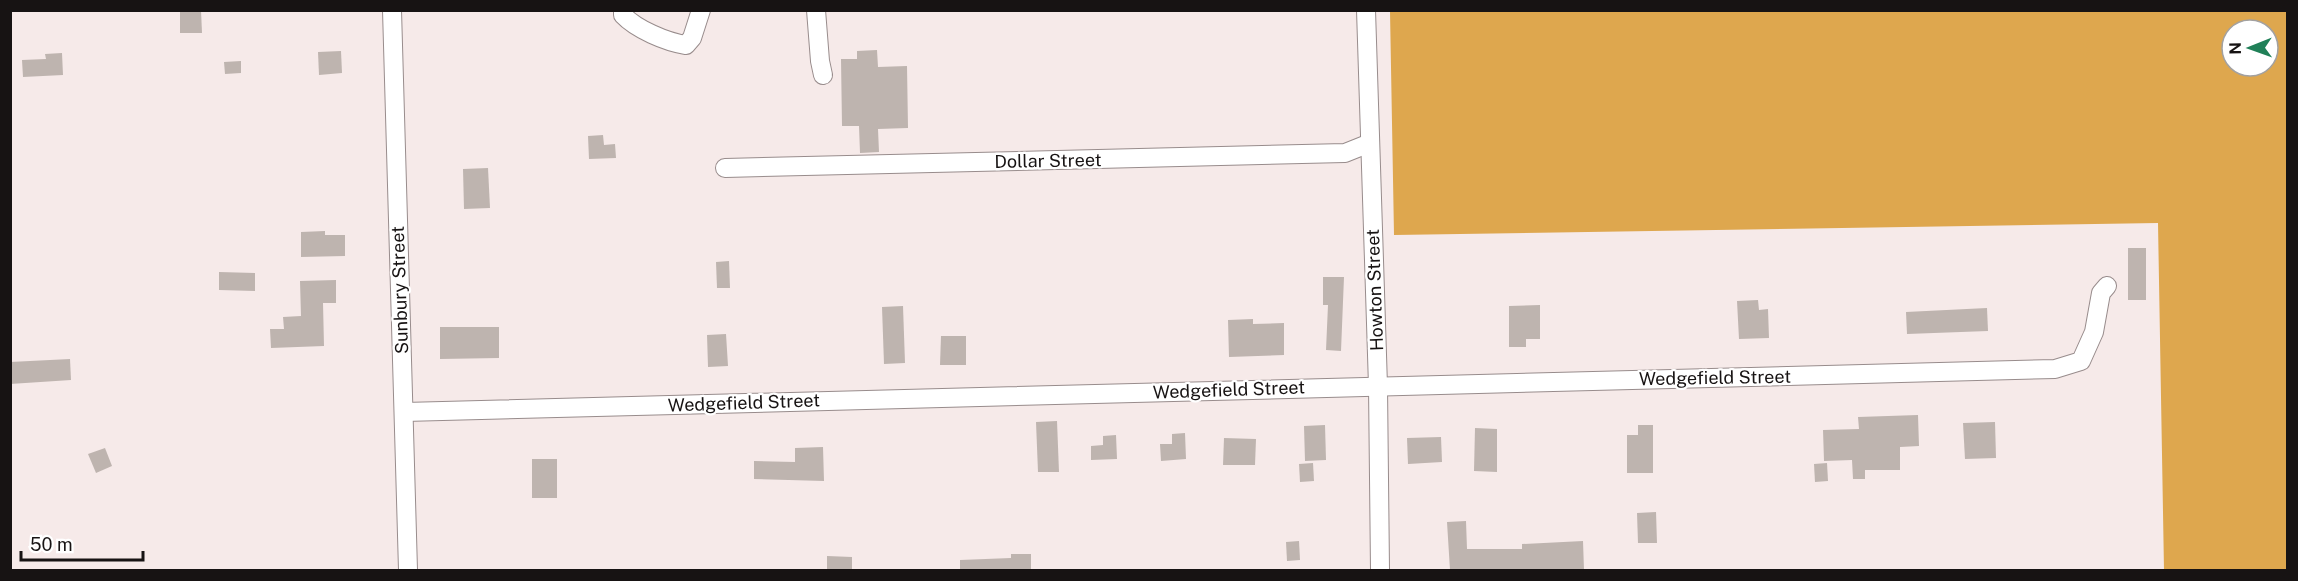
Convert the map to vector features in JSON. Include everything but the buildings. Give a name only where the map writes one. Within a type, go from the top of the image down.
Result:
[{"type":"street","name":"Sunbury Street","points":[[392,10],[408,570]]},
{"type":"street","points":[[623,10],[623,15],[630,23],[670,43],[686,45],[698,26],[701,10]]},
{"type":"street","points":[[816,10],[823,75]]},
{"type":"street","name":"Howton Street","points":[[1366,10],[1378,386],[1380,570]]},
{"type":"street","name":"Dollar Street","points":[[725,168],[1345,153],[1370,143]]},
{"type":"street","name":"Wedgefield Street","points":[[404,412],[2055,369],[2080,361],[2094,332],[2101,293],[2107,286]]},
{"type":"shaded area","points":[[1390,11],[2287,11],[2287,570],[2164,570],[2158,223],[1394,235]]}]
